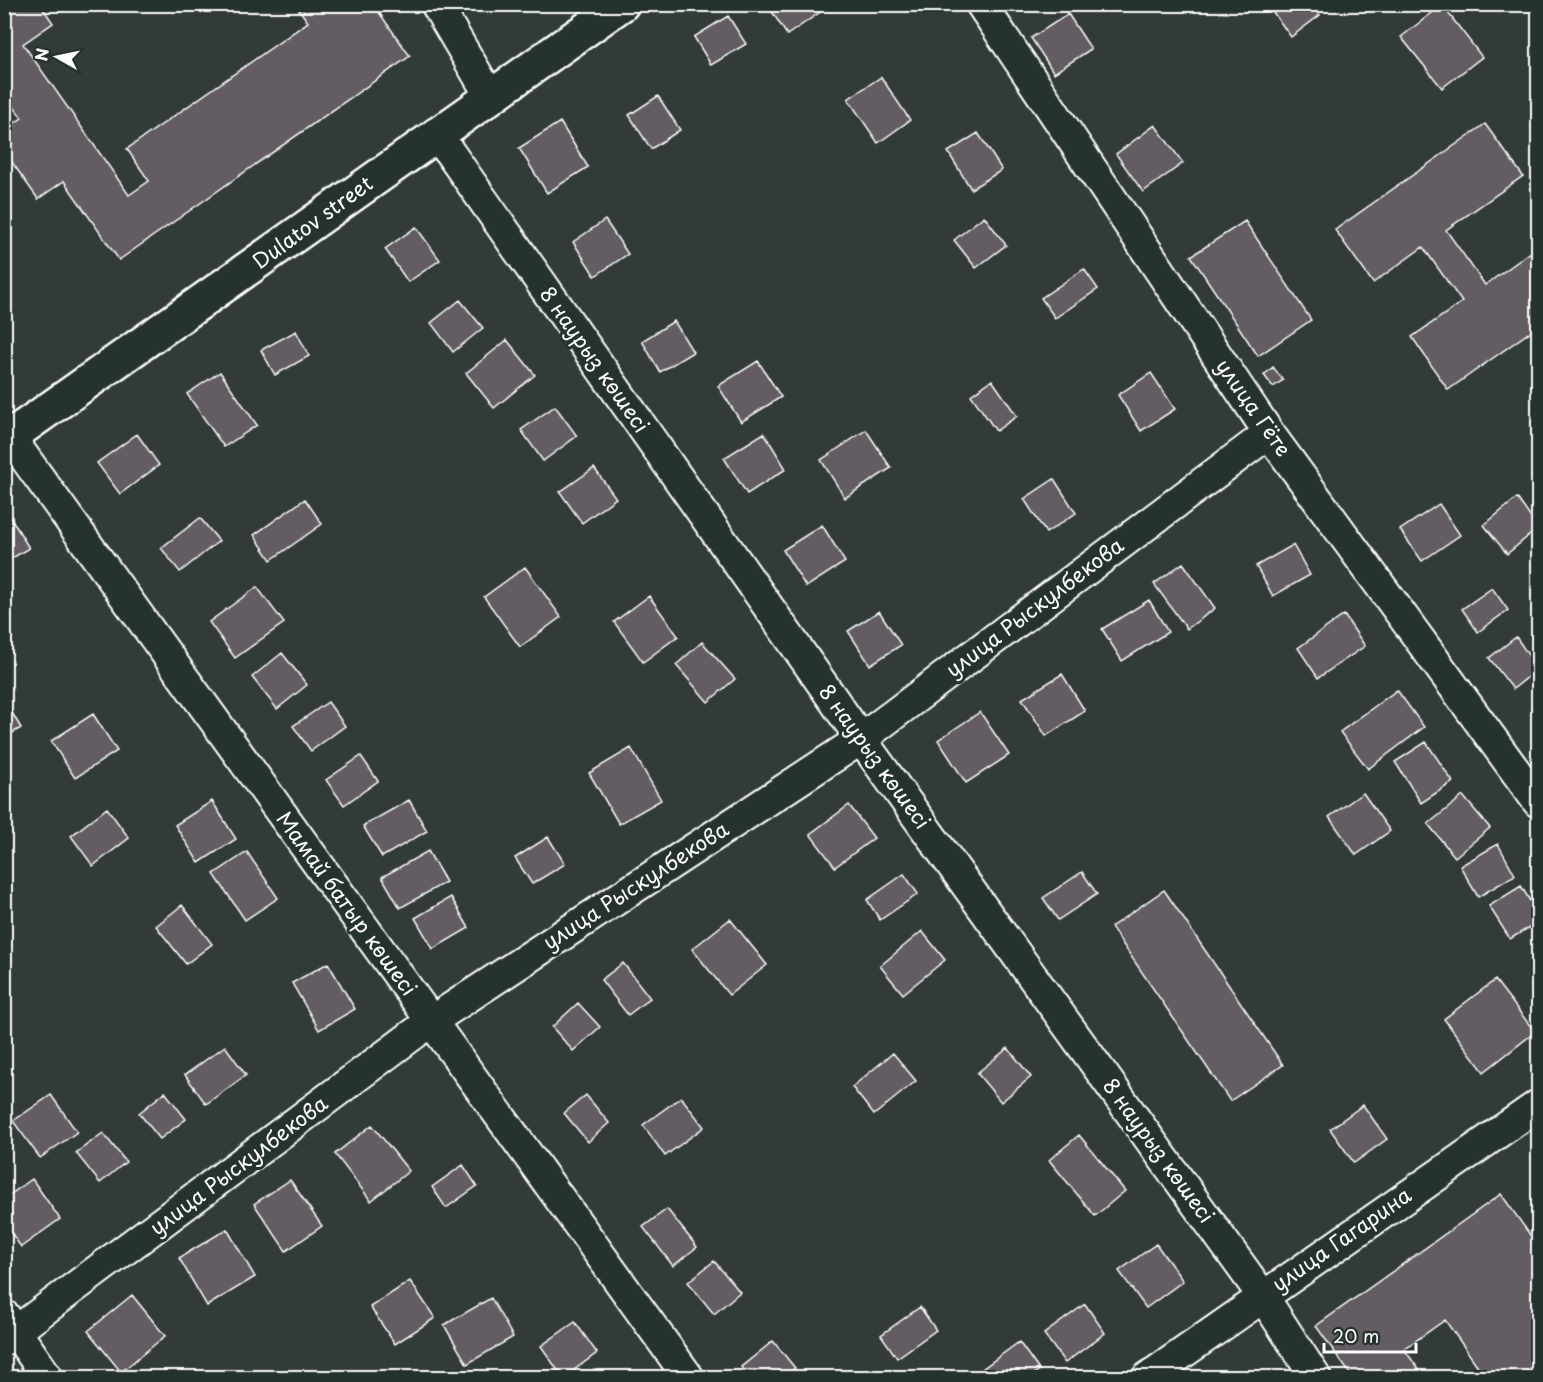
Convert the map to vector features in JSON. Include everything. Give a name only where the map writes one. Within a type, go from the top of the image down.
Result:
[{"type":"street","points":[[436,4],[490,96]]},
{"type":"street","name":"Dulatov street","points":[[6,436],[622,4]]},
{"type":"street","name":"улица Гёте","points":[[981,4],[1269,433],[1539,802]]},
{"type":"street","name":"8 наурыз көшесі","points":[[436,134],[861,739],[1262,1295],[1316,1377]]},
{"type":"street","name":"улица Рыскулбекова","points":[[8,1329],[430,1022],[861,739],[1269,433]]},
{"type":"street","name":"Мамай батыр көшесі","points":[[6,436],[689,1377]]},
{"type":"street","name":"улица Гагарина","points":[[1148,1377],[1262,1295],[1539,1105]]},
{"type":"street","points":[[8,1329],[48,1377]]},
{"type":"building","points":[[4,4],[40,4],[53,23],[23,44],[129,195],[149,181],[127,149],[308,22],[295,4],[373,4],[410,56],[119,260],[64,181],[38,199],[4,151],[4,130],[22,118],[4,93]]},
{"type":"building","points":[[767,4],[832,4],[787,35]]},
{"type":"building","points":[[1267,4],[1312,4],[1320,15],[1291,37]]},
{"type":"building","points":[[1442,5],[1482,57],[1442,88],[1401,37]]},
{"type":"building","points":[[1068,14],[1091,49],[1054,73],[1031,38]]},
{"type":"building","points":[[728,16],[746,44],[711,65],[694,37]]},
{"type":"building","points":[[881,77],[910,120],[878,143],[848,99]]},
{"type":"building","points":[[658,96],[680,130],[651,149],[629,115]]},
{"type":"building","points":[[560,122],[588,167],[547,193],[519,148]]},
{"type":"building","points":[[1485,124],[1523,176],[1446,230],[1485,285],[1538,247],[1538,326],[1448,390],[1412,337],[1462,302],[1423,247],[1373,283],[1335,230]]},
{"type":"building","points":[[1155,125],[1183,163],[1143,192],[1116,154]]},
{"type":"building","points":[[978,133],[1002,170],[971,189],[948,152]]},
{"type":"building","points":[[984,216],[1006,245],[976,268],[954,240]]},
{"type":"building","points":[[605,220],[628,254],[595,276],[573,242]]},
{"type":"building","points":[[1245,221],[1311,320],[1258,356],[1191,256]]},
{"type":"building","points":[[416,227],[440,260],[408,282],[385,249]]},
{"type":"building","points":[[1084,269],[1098,289],[1055,318],[1041,298]]},
{"type":"building","points":[[460,300],[483,328],[453,352],[431,323]]},
{"type":"building","points":[[674,321],[693,352],[660,372],[642,341]]},
{"type":"building","points":[[296,331],[309,356],[275,375],[261,350]]},
{"type":"building","points":[[507,340],[535,375],[494,408],[466,373]]},
{"type":"building","points":[[758,361],[781,397],[741,422],[718,386]]},
{"type":"building","points":[[1273,367],[1283,380],[1273,387],[1264,375]]},
{"type":"building","points":[[220,372],[257,425],[224,447],[187,394]]},
{"type":"building","points":[[1151,373],[1175,409],[1141,431],[1118,395]]},
{"type":"building","points":[[992,380],[1017,416],[996,431],[971,395]]},
{"type":"building","points":[[555,406],[577,436],[543,461],[521,430]]},
{"type":"building","points":[[866,430],[891,468],[845,498],[821,460]]},
{"type":"building","points":[[764,433],[786,469],[747,494],[724,458]]},
{"type":"building","points":[[137,434],[159,465],[120,494],[97,463]]},
{"type":"building","points":[[594,468],[616,498],[582,523],[560,492]]},
{"type":"building","points":[[1054,479],[1076,513],[1046,533],[1024,499]]},
{"type":"building","points":[[1517,498],[1538,528],[1507,554],[1484,525]]},
{"type":"building","points":[[305,499],[322,524],[271,560],[254,535]]},
{"type":"building","points":[[1439,504],[1460,535],[1422,561],[1400,530]]},
{"type":"building","points":[[8,513],[29,548],[4,563],[4,515]]},
{"type":"building","points":[[200,518],[219,541],[180,572],[161,548]]},
{"type":"building","points":[[822,525],[845,562],[806,587],[783,550]]},
{"type":"building","points":[[1293,545],[1310,575],[1273,596],[1256,566]]},
{"type":"building","points":[[1183,563],[1215,608],[1187,629],[1154,584]]},
{"type":"building","points":[[525,567],[561,617],[520,647],[484,597]]},
{"type":"building","points":[[257,587],[284,623],[235,658],[209,622]]},
{"type":"building","points":[[1492,588],[1508,610],[1478,632],[1462,609]]},
{"type":"building","points":[[649,596],[678,636],[643,662],[614,622]]},
{"type":"building","points":[[1149,600],[1168,632],[1122,661],[1102,629]]},
{"type":"building","points":[[879,611],[901,645],[870,665],[848,631]]},
{"type":"building","points":[[1344,615],[1365,646],[1318,678],[1298,648]]},
{"type":"building","points":[[1516,637],[1538,669],[1513,689],[1489,658]]},
{"type":"building","points":[[702,642],[735,679],[708,702],[676,665]]},
{"type":"building","points":[[282,653],[307,685],[277,709],[252,677]]},
{"type":"building","points":[[1062,674],[1085,711],[1046,736],[1022,699]]},
{"type":"building","points":[[1397,690],[1424,727],[1368,769],[1340,732]]},
{"type":"building","points":[[4,699],[21,728],[4,738]]},
{"type":"building","points":[[328,702],[345,726],[311,751],[293,726]]},
{"type":"building","points":[[980,712],[1009,755],[966,783],[938,740]]},
{"type":"building","points":[[93,714],[117,751],[75,778],[51,741]]},
{"type":"building","points":[[1426,742],[1453,782],[1421,803],[1395,762]]},
{"type":"building","points":[[631,748],[661,800],[619,824],[589,773]]},
{"type":"building","points":[[361,756],[378,781],[344,805],[326,780]]},
{"type":"building","points":[[1363,793],[1390,831],[1356,855],[1329,817]]},
{"type":"building","points":[[1463,796],[1490,828],[1455,857],[1428,824]]},
{"type":"building","points":[[409,800],[427,831],[382,857],[363,826]]},
{"type":"building","points":[[212,801],[236,839],[199,863],[175,825]]},
{"type":"building","points":[[849,805],[874,838],[835,867],[810,834]]},
{"type":"building","points":[[107,808],[129,838],[93,866],[71,836]]},
{"type":"building","points":[[548,837],[565,864],[532,884],[515,858]]},
{"type":"building","points":[[1498,844],[1515,875],[1478,897],[1460,866]]},
{"type":"building","points":[[428,851],[446,882],[400,908],[382,877]]},
{"type":"building","points":[[247,852],[278,898],[245,920],[214,874]]},
{"type":"building","points":[[1082,872],[1097,894],[1058,920],[1043,898]]},
{"type":"building","points":[[904,874],[918,894],[880,920],[867,900]]},
{"type":"building","points":[[1521,886],[1538,914],[1538,922],[1510,939],[1489,906]]},
{"type":"building","points":[[1164,890],[1283,1065],[1230,1101],[1111,927]]},
{"type":"building","points":[[451,897],[469,928],[433,949],[415,918]]},
{"type":"building","points":[[182,905],[212,944],[186,964],[156,926]]},
{"type":"building","points":[[730,919],[767,965],[729,995],[692,949]]},
{"type":"building","points":[[922,931],[945,960],[903,994],[880,966]]},
{"type":"building","points":[[328,963],[355,1009],[319,1030],[292,983]]},
{"type":"building","points":[[623,963],[650,998],[628,1015],[601,980]]},
{"type":"building","points":[[1495,980],[1535,1032],[1484,1072],[1444,1019]]},
{"type":"building","points":[[578,1003],[600,1027],[573,1051],[552,1027]]},
{"type":"building","points":[[225,1046],[246,1075],[206,1104],[185,1075]]},
{"type":"building","points":[[1008,1048],[1031,1077],[1001,1102],[977,1073]]},
{"type":"building","points":[[893,1053],[916,1081],[874,1115],[852,1087]]},
{"type":"building","points":[[165,1092],[186,1119],[160,1139],[139,1113]]},
{"type":"building","points":[[51,1095],[77,1132],[40,1158],[13,1121]]},
{"type":"building","points":[[586,1095],[609,1123],[588,1142],[564,1113]]},
{"type":"building","points":[[681,1097],[704,1127],[665,1156],[643,1125]]},
{"type":"building","points":[[1363,1105],[1387,1139],[1354,1163],[1330,1129]]},
{"type":"building","points":[[372,1125],[409,1171],[371,1201],[335,1154]]},
{"type":"building","points":[[103,1133],[126,1162],[100,1183],[76,1153]]},
{"type":"building","points":[[1079,1135],[1125,1191],[1095,1216],[1049,1160]]},
{"type":"building","points":[[463,1165],[477,1186],[446,1208],[432,1187]]},
{"type":"building","points":[[32,1179],[60,1219],[21,1247],[4,1223],[4,1199]]},
{"type":"building","points":[[290,1180],[322,1226],[286,1251],[254,1204]]},
{"type":"building","points":[[1501,1194],[1538,1246],[1538,1378],[1486,1378],[1445,1320],[1404,1349],[1425,1378],[1353,1378],[1316,1326]]},
{"type":"building","points":[[667,1209],[697,1247],[673,1266],[643,1227]]},
{"type":"building","points":[[227,1229],[255,1277],[207,1306],[179,1258]]},
{"type":"building","points":[[1156,1244],[1183,1281],[1146,1308],[1119,1271]]},
{"type":"building","points":[[714,1261],[740,1292],[714,1314],[688,1282]]},
{"type":"building","points":[[410,1281],[435,1318],[395,1344],[370,1307]]},
{"type":"building","points":[[132,1295],[165,1336],[121,1372],[88,1331]]},
{"type":"building","points":[[491,1298],[513,1337],[467,1364],[444,1325]]},
{"type":"building","points":[[1085,1304],[1105,1333],[1065,1363],[1044,1334]]},
{"type":"building","points":[[920,1307],[936,1330],[897,1358],[881,1335]]},
{"type":"building","points":[[575,1322],[597,1353],[563,1378],[541,1346]]},
{"type":"building","points":[[773,1341],[795,1368],[784,1378],[749,1378],[741,1367]]},
{"type":"building","points":[[1019,1342],[1039,1370],[1030,1378],[982,1378],[978,1372]]}]
